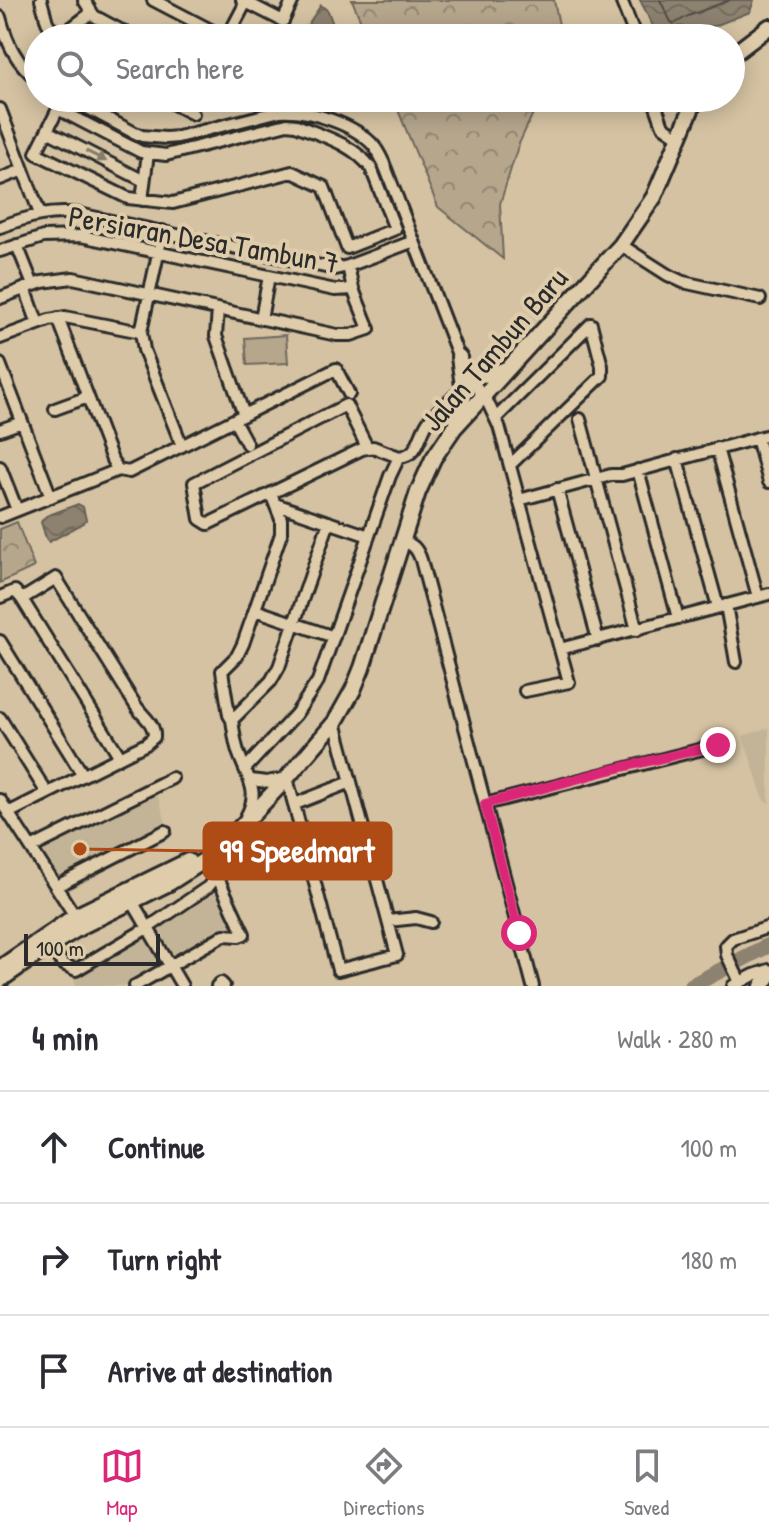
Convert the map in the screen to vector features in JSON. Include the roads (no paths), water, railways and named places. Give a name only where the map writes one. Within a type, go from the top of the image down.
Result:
[{"type":"main road","points":[[745,45],[769,27]]},
{"type":"main road","name":"Jalan Tambun Baru","points":[[0,980],[67,934],[169,883],[209,859],[287,778],[335,722],[362,668],[425,474],[441,445],[621,245],[654,197],[690,112]]},
{"type":"main road","points":[[461,362],[474,374],[487,376],[510,367]]},
{"type":"main road","points":[[454,428],[464,399],[461,362]]},
{"type":"main road","name":"Jalan Tambun Baru","points":[[0,968],[75,916],[146,883],[212,846],[224,844]]},
{"type":"main road","points":[[110,900],[132,901],[146,883]]},
{"type":"main road","points":[[67,934],[75,916]]},
{"type":"main road","points":[[762,986],[769,976]]},
{"type":"street","points":[[41,0],[48,24]]},
{"type":"street","points":[[84,0],[91,13],[106,24]]},
{"type":"street","points":[[153,0],[200,24]]},
{"type":"street","points":[[233,24],[244,1],[283,21],[293,0]]},
{"type":"street","points":[[621,0],[630,24]]},
{"type":"street","points":[[76,24],[91,13]]},
{"type":"street","points":[[0,17],[15,56],[24,68]]},
{"type":"street","points":[[0,109],[4,130],[40,214]]},
{"type":"street","points":[[56,112],[36,153],[128,198],[173,203],[292,172],[324,187],[347,248],[395,229],[366,161],[348,147],[296,125],[287,124],[166,155],[141,152],[64,112]]},
{"type":"street","points":[[94,112],[142,136],[178,137],[276,112]]},
{"type":"street","points":[[189,112],[193,114]]},
{"type":"street","points":[[309,112],[349,128],[372,144],[380,155],[461,362],[496,418],[569,682],[525,691]]},
{"type":"street","points":[[658,112],[663,126],[679,137]]},
{"type":"street","points":[[47,131],[144,181]]},
{"type":"street","points":[[142,200],[148,153]]},
{"type":"street","points":[[0,179],[23,170]]},
{"type":"street","name":"Persiaran Desa Tambun 7","points":[[0,227],[40,214],[64,212],[329,268],[348,266],[414,241]]},
{"type":"street","points":[[163,231],[141,332],[144,350],[182,446]]},
{"type":"street","name":"Persiaran Desa Tambun 7","points":[[0,251],[43,237],[81,236],[335,290],[353,289]]},
{"type":"street","points":[[17,245],[38,324]]},
{"type":"street","points":[[621,245],[683,282],[760,299]]},
{"type":"street","points":[[0,298],[49,280],[73,278],[337,335],[351,335],[369,329],[353,289],[348,266]]},
{"type":"street","points":[[261,319],[269,276]]},
{"type":"street","points":[[218,310],[216,336],[247,444]]},
{"type":"street","points":[[0,338],[58,318],[141,332]]},
{"type":"street","points":[[58,318],[112,460],[121,472],[129,472],[336,369],[349,394]]},
{"type":"street","points":[[496,418],[591,324],[602,376],[510,465]]},
{"type":"street","points":[[0,364],[51,497]]},
{"type":"street","points":[[367,447],[346,405],[194,483],[200,519],[208,524],[273,499],[367,447],[399,457],[409,455],[429,420],[464,388]]},
{"type":"street","points":[[55,409],[88,397]]},
{"type":"street","points":[[580,419],[637,630]]},
{"type":"street","points":[[0,430],[22,422]]},
{"type":"street","points":[[519,500],[769,435]]},
{"type":"street","points":[[757,438],[769,480]]},
{"type":"street","points":[[560,649],[764,595],[717,448]]},
{"type":"street","points":[[245,769],[296,714],[311,693],[323,668],[399,457]]},
{"type":"street","points":[[677,459],[736,662]]},
{"type":"street","points":[[0,467],[17,510]]},
{"type":"street","points":[[0,517],[118,470]]},
{"type":"street","points":[[638,470],[678,618]]},
{"type":"street","points":[[557,489],[598,640]]},
{"type":"street","points":[[273,499],[369,536]]},
{"type":"street","points":[[239,829],[252,806],[253,789],[238,754],[222,671],[240,651],[281,534],[281,519],[273,499]]},
{"type":"street","points":[[232,720],[271,681],[279,667],[329,522]]},
{"type":"street","points":[[402,540],[414,545],[421,560],[533,986]]},
{"type":"street","points":[[8,813],[151,741],[155,733],[56,578],[22,599]]},
{"type":"street","points":[[0,597],[15,591],[22,599],[120,757]]},
{"type":"street","points":[[255,610],[334,637]]},
{"type":"street","points":[[0,641],[83,775]]},
{"type":"street","points":[[0,718],[47,793]]},
{"type":"street","points":[[251,780],[267,782],[287,778],[338,970],[397,955],[335,722]]},
{"type":"street","points":[[485,804],[718,745]]},
{"type":"street","points":[[31,848],[172,778]]},
{"type":"street","points":[[295,804],[351,782]]},
{"type":"street","points":[[0,800],[75,916]]},
{"type":"street","points":[[57,886],[165,831]]},
{"type":"street","points":[[135,986],[224,935],[244,934],[209,859]]},
{"type":"street","points":[[49,946],[63,964],[76,970],[149,927],[208,887],[217,876]]},
{"type":"street","points":[[132,901],[182,986]]},
{"type":"street","points":[[388,921],[416,918],[431,922]]},
{"type":"street","points":[[769,927],[729,942],[726,951],[737,981],[769,970]]},
{"type":"water","points":[[640,0],[754,0],[750,12],[720,24],[652,24]]},
{"type":"water","points":[[321,5],[328,11],[333,24],[308,24]]},
{"type":"water","points":[[78,504],[83,507],[86,520],[49,542],[41,522],[46,516]]},
{"type":"waterway","points":[[691,986],[769,945]]},
{"type":"place","name":"99 Speedmart","points":[[80,849]]}]
